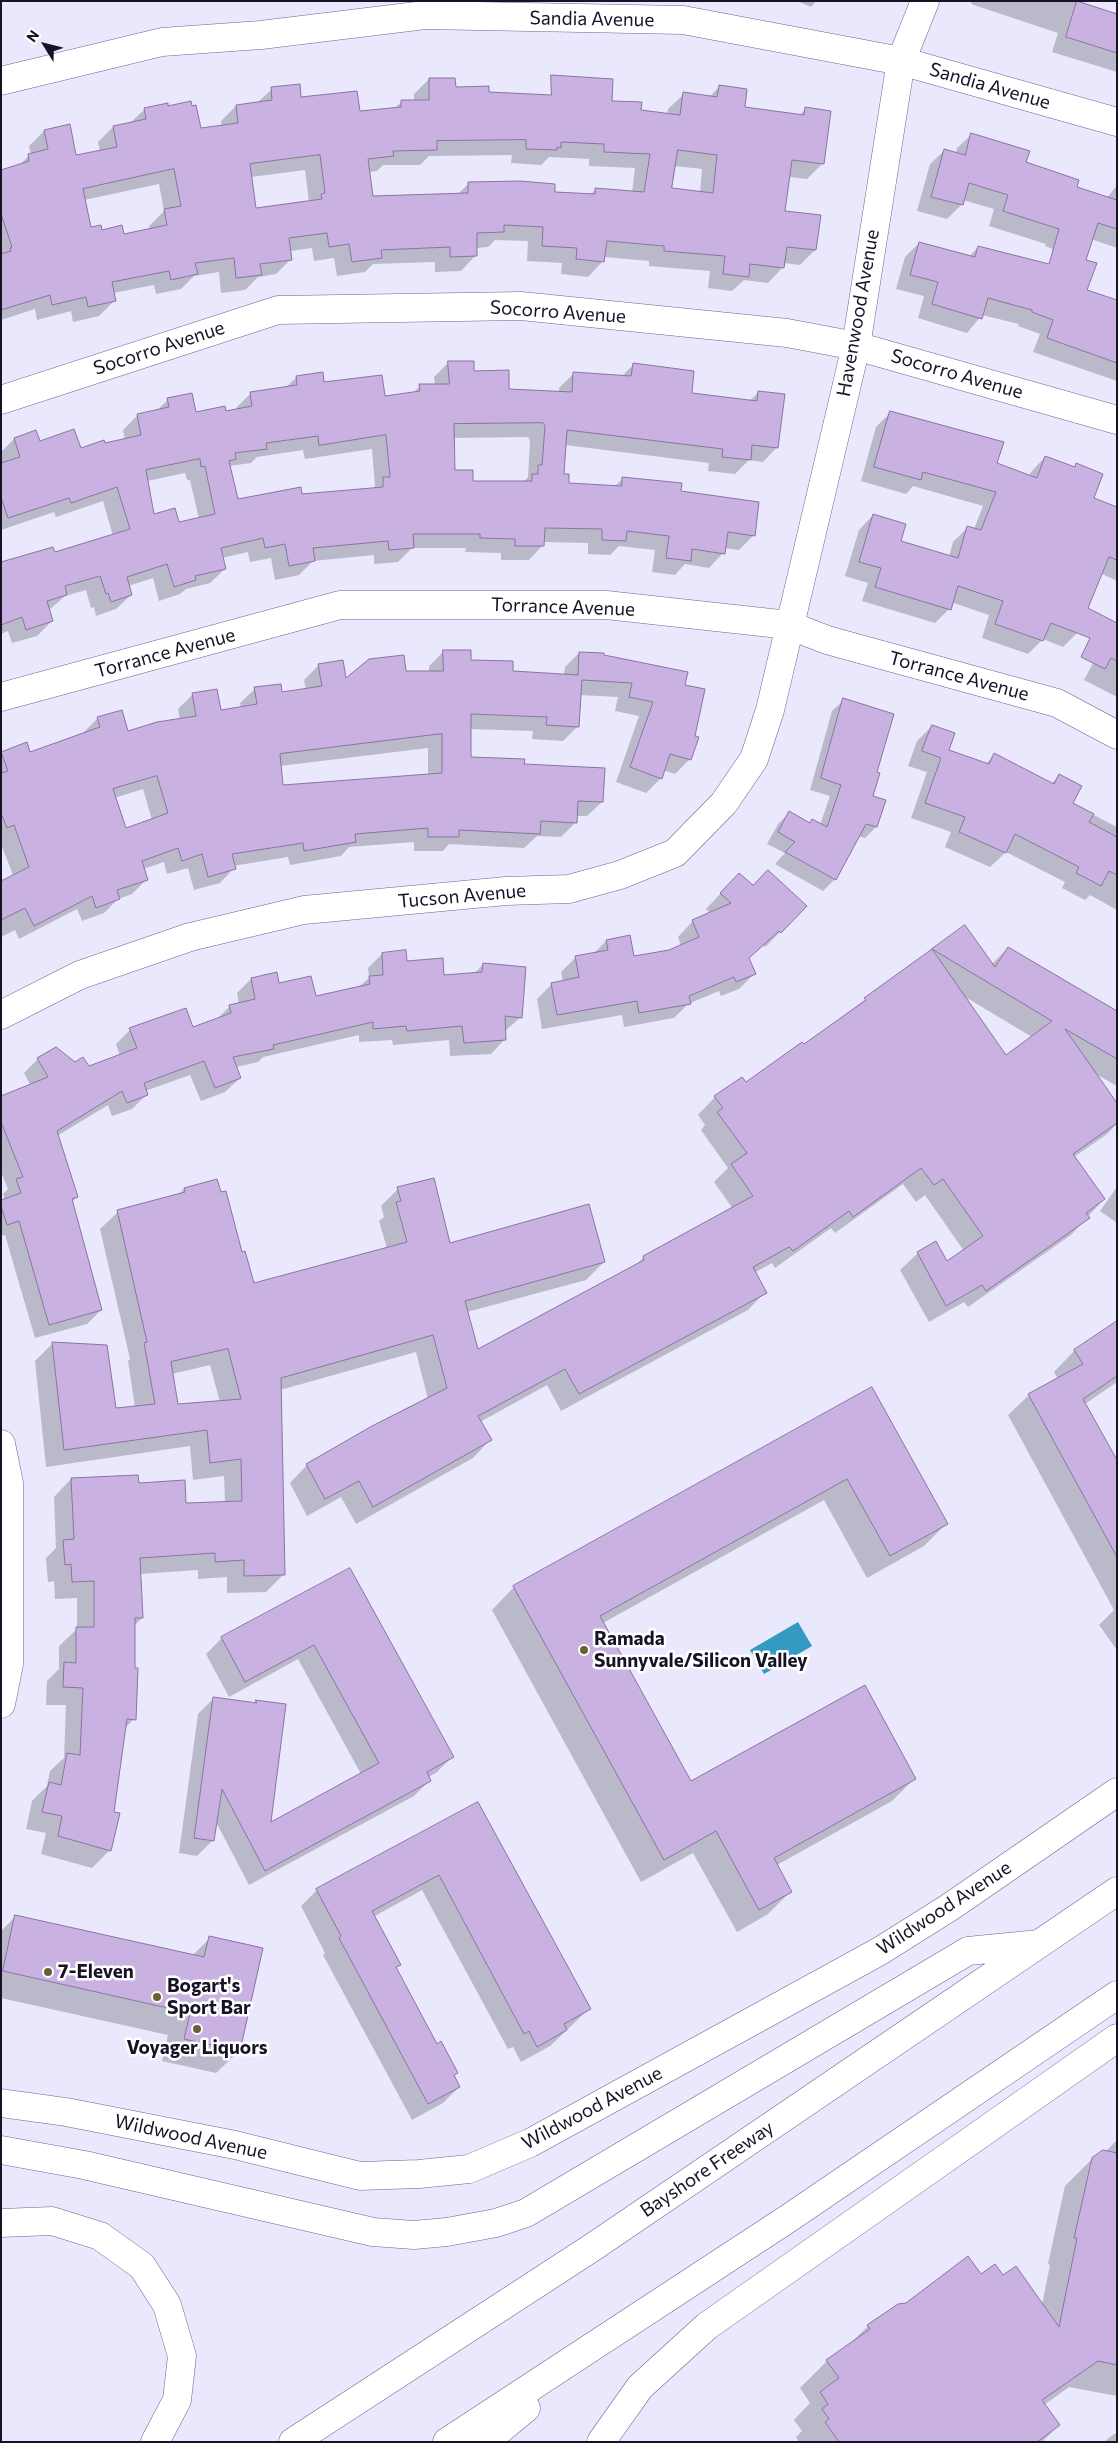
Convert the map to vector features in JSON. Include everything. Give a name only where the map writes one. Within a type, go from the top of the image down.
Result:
[{"type":"main road","name":"Havenwood Avenue","points":[[789,625],[856,346],[901,60],[925,1]]},
{"type":"main road","name":"Sandia Avenue","points":[[1,82],[162,42],[261,34],[424,8],[683,20],[901,60],[1117,122]]},
{"type":"main road","name":"Socorro Avenue","points":[[1,400],[278,310],[522,306],[787,333],[856,346],[1117,420]]},
{"type":"main road","name":"Torrance Avenue","points":[[1,697],[340,605],[606,605],[789,625],[827,640],[1057,703],[1117,735]]},
{"type":"main road","name":"Tucson Avenue","points":[[1,1015],[80,975],[190,937],[294,912],[506,891],[569,889],[620,875],[675,853],[724,803],[754,759],[770,710],[789,625]]},
{"type":"main road","points":[[1,1444],[9,1483],[9,1664],[1,1704]]},
{"type":"main road","name":"Wildwood Avenue","points":[[1,2103],[66,2112],[235,2145],[360,2176],[419,2174],[469,2169],[530,2143],[880,1950],[950,1907],[1117,1792]]},
{"type":"main road","name":"Bayshore Freeway","points":[[293,2442],[593,2247],[1117,1891]]},
{"type":"main road","points":[[1,2150],[84,2165],[373,2232],[414,2235],[496,2223],[526,2213],[598,2172],[968,1951],[1039,1944]]},
{"type":"main road","points":[[447,2442],[789,2218],[1117,1995]]},
{"type":"main road","points":[[601,2442],[640,2387],[708,2326],[1117,2038]]},
{"type":"main road","points":[[1,2223],[52,2221],[100,2236],[142,2266],[166,2305],[182,2356],[177,2400],[155,2442]]},
{"type":"main road","points":[[485,2442],[630,2322]]},
{"type":"water","points":[[798,1622],[812,1646],[764,1674],[750,1650]]},
{"type":"building","points":[[1077,1],[1117,14],[1117,53],[1066,37]]},
{"type":"building","points":[[551,75],[613,79],[612,101],[642,102],[641,110],[680,115],[683,92],[717,97],[719,85],[747,89],[745,107],[804,115],[805,107],[831,111],[824,164],[792,160],[785,211],[821,215],[816,250],[787,247],[784,268],[750,264],[749,277],[723,274],[725,256],[664,251],[664,246],[607,241],[604,262],[576,259],[577,248],[542,246],[543,227],[504,225],[504,232],[477,233],[477,256],[450,257],[450,247],[381,250],[382,258],[352,262],[349,244],[329,247],[327,233],[289,238],[292,260],[260,264],[262,275],[236,278],[234,258],[195,263],[198,274],[171,280],[169,271],[112,282],[116,301],[88,307],[86,297],[52,305],[50,295],[1,310],[1,254],[11,251],[10,248],[12,247],[1,214],[1,170],[29,161],[28,154],[48,149],[44,130],[70,124],[76,155],[117,147],[113,126],[146,119],[144,108],[168,103],[168,106],[191,101],[192,106],[196,105],[201,128],[238,123],[236,105],[272,100],[271,87],[300,84],[301,97],[357,91],[360,111],[401,107],[401,100],[429,100],[429,78],[455,78],[456,87],[489,86],[489,92],[551,95]],"holes":[[[526,140],[526,149],[557,150],[557,147],[561,148],[561,142],[604,144],[604,152],[650,154],[644,192],[595,188],[595,194],[555,192],[555,184],[520,181],[468,182],[468,193],[373,196],[368,159],[394,156],[393,151],[437,150],[437,141]],[[678,150],[717,155],[713,193],[672,188]],[[320,155],[325,193],[321,194],[322,199],[256,208],[250,164]],[[174,169],[181,206],[164,209],[167,225],[124,234],[122,225],[102,230],[101,225],[91,227],[83,189]]]},
{"type":"building","points":[[971,133],[1030,151],[1026,162],[1079,180],[1077,187],[1117,200],[1117,229],[1098,223],[1086,260],[1097,263],[1087,290],[1117,300],[1117,363],[1047,338],[1053,320],[1032,312],[1032,310],[988,298],[982,319],[932,304],[938,282],[910,275],[919,242],[975,257],[978,246],[1049,264],[1059,229],[1003,211],[1008,195],[969,183],[963,205],[931,197],[944,149],[965,155]]},
{"type":"building","points":[[448,361],[474,361],[474,371],[509,370],[509,389],[572,392],[573,372],[631,376],[633,363],[694,371],[692,393],[757,401],[758,391],[785,394],[778,448],[752,445],[751,460],[722,457],[723,449],[567,430],[564,474],[569,474],[569,483],[622,486],[622,477],[682,483],[681,491],[759,502],[755,536],[728,532],[725,554],[692,549],[691,561],[666,558],[669,536],[627,531],[626,541],[602,540],[602,529],[545,528],[544,546],[515,546],[515,539],[480,538],[480,534],[413,534],[414,548],[389,550],[388,541],[313,548],[315,561],[289,566],[285,544],[265,548],[263,538],[221,548],[226,569],[195,576],[196,580],[174,587],[167,564],[127,577],[132,595],[111,602],[100,576],[65,586],[67,595],[47,601],[53,621],[26,630],[22,617],[1,625],[1,562],[53,547],[55,552],[130,529],[117,487],[71,503],[69,498],[8,518],[1,497],[1,463],[20,457],[14,438],[36,430],[40,441],[74,429],[81,448],[104,440],[105,443],[141,435],[137,414],[169,407],[167,398],[192,393],[196,412],[225,406],[226,411],[252,406],[250,392],[297,385],[296,376],[323,372],[324,382],[382,375],[385,396],[420,391],[419,384],[449,384]],"holes":[[[543,423],[545,426],[542,465],[538,465],[538,474],[532,474],[532,481],[473,481],[473,470],[455,470],[454,424]],[[386,435],[390,477],[383,477],[383,487],[302,494],[301,487],[238,499],[229,461],[236,459],[235,453],[267,449],[266,443],[318,436],[319,445]],[[200,459],[201,467],[205,466],[215,514],[179,522],[175,508],[154,514],[146,470]]]},
{"type":"building","points":[[890,411],[1004,442],[997,463],[1037,478],[1045,456],[1075,467],[1076,463],[1103,474],[1094,498],[1117,507],[1117,560],[1109,557],[1088,608],[1117,623],[1117,661],[1111,658],[1105,669],[1081,657],[1090,638],[1051,623],[1043,641],[995,624],[1003,601],[958,586],[951,610],[875,587],[881,568],[859,562],[873,514],[906,524],[901,541],[958,558],[967,526],[981,530],[996,492],[923,472],[921,480],[874,467]]},
{"type":"building","points":[[443,650],[471,650],[471,660],[513,661],[513,671],[578,675],[579,652],[604,653],[604,655],[688,672],[685,685],[705,689],[695,736],[699,737],[691,760],[670,754],[662,779],[630,767],[653,702],[629,697],[632,683],[582,680],[579,727],[546,725],[547,717],[471,714],[471,757],[525,759],[524,764],[605,768],[603,802],[578,801],[577,823],[541,821],[540,834],[459,830],[459,837],[428,837],[428,828],[355,834],[356,842],[304,851],[303,843],[232,854],[236,869],[208,877],[202,854],[182,861],[178,848],[142,861],[148,880],[117,890],[120,899],[96,908],[92,896],[34,926],[25,908],[1,920],[1,881],[29,867],[14,825],[7,828],[1,813],[1,773],[8,771],[1,752],[27,742],[30,752],[100,727],[97,717],[122,710],[128,731],[157,722],[196,716],[192,693],[217,689],[221,710],[257,704],[254,687],[281,684],[282,692],[322,686],[318,664],[343,660],[346,678],[369,659],[404,655],[406,671],[443,671]],"holes":[[[442,734],[442,773],[283,785],[280,754]],[[157,776],[168,813],[126,828],[113,789]]]},
{"type":"building","points":[[843,698],[894,714],[877,772],[880,773],[873,796],[886,800],[877,827],[866,824],[836,880],[785,852],[795,842],[778,832],[789,811],[810,823],[812,819],[827,827],[841,785],[821,778]]},
{"type":"building","points":[[932,725],[955,733],[949,750],[989,764],[994,753],[1054,784],[1059,774],[1082,786],[1073,803],[1094,814],[1089,822],[1117,837],[1117,875],[1109,871],[1101,886],[1076,873],[1079,867],[1015,834],[1006,853],[959,832],[965,817],[925,803],[941,758],[922,751]]},
{"type":"building","points":[[768,870],[807,906],[781,933],[779,931],[749,958],[756,974],[736,982],[734,977],[689,996],[691,1004],[639,1013],[637,1001],[557,1015],[551,983],[579,977],[575,956],[608,950],[606,940],[630,935],[634,956],[669,950],[699,937],[692,920],[731,903],[720,893],[739,873],[753,885]]},
{"type":"building","points":[[965,925],[995,967],[1008,947],[1117,1011],[1117,1059],[1065,1029],[1117,1103],[1117,1123],[1073,1154],[1105,1199],[1086,1213],[1090,1218],[986,1291],[982,1285],[946,1306],[917,1252],[936,1241],[947,1261],[983,1236],[943,1179],[934,1185],[921,1168],[853,1217],[849,1211],[793,1251],[789,1247],[753,1267],[767,1293],[579,1394],[565,1369],[478,1416],[492,1440],[373,1507],[359,1481],[325,1499],[306,1464],[372,1426],[447,1388],[433,1335],[281,1378],[285,1575],[244,1576],[244,1560],[215,1562],[215,1553],[140,1558],[143,1618],[135,1618],[135,1668],[138,1668],[136,1720],[127,1719],[114,1812],[120,1813],[111,1851],[58,1836],[62,1816],[42,1812],[49,1782],[61,1785],[67,1753],[80,1755],[83,1688],[63,1687],[64,1662],[76,1663],[76,1627],[94,1627],[94,1581],[72,1582],[71,1564],[65,1565],[63,1540],[74,1539],[71,1478],[138,1475],[139,1483],[185,1480],[186,1503],[242,1501],[241,1459],[210,1463],[207,1430],[64,1450],[52,1342],[107,1345],[116,1408],[155,1404],[144,1343],[147,1342],[117,1210],[185,1192],[184,1188],[217,1179],[221,1192],[226,1191],[242,1252],[245,1251],[254,1283],[407,1242],[396,1202],[401,1201],[397,1187],[434,1178],[450,1243],[589,1204],[605,1262],[465,1301],[478,1349],[644,1260],[643,1256],[753,1196],[731,1164],[747,1153],[717,1112],[723,1108],[714,1096],[742,1077],[746,1082],[866,1000],[864,998]],"holes":[[[932,949],[1052,1021],[1006,1055]],[[228,1349],[241,1399],[178,1404],[171,1362]]]},
{"type":"building","points":[[406,950],[407,961],[443,958],[444,975],[482,972],[483,963],[526,967],[522,1018],[505,1016],[506,1040],[464,1043],[462,1026],[407,1031],[406,1026],[373,1029],[373,1022],[273,1045],[274,1049],[233,1057],[241,1078],[215,1088],[204,1061],[144,1083],[148,1095],[127,1103],[122,1091],[57,1131],[78,1197],[72,1199],[102,1310],[49,1325],[19,1221],[7,1225],[1,1206],[1,1200],[21,1193],[16,1179],[23,1177],[1,1122],[1,1096],[48,1077],[37,1058],[56,1047],[75,1062],[83,1057],[89,1066],[137,1048],[129,1028],[186,1008],[193,1027],[231,1013],[229,1005],[255,999],[251,978],[277,972],[279,983],[311,976],[316,996],[370,984],[369,976],[383,975],[382,953]]},
{"type":"building","points":[[1117,1321],[1117,1376],[1083,1399],[1117,1460],[1117,1557],[1028,1394],[1083,1364],[1074,1350]]},
{"type":"building","name":"Ramada Sunnyvale/Silicon Valley","points":[[872,1387],[948,1524],[890,1556],[847,1479],[600,1616],[691,1781],[865,1685],[916,1779],[774,1858],[792,1892],[759,1910],[716,1831],[664,1860],[513,1586]]},
{"type":"building","points":[[350,1568],[454,1757],[427,1772],[431,1781],[265,1871],[222,1789],[214,1841],[194,1838],[213,1697],[257,1703],[255,1700],[286,1704],[271,1822],[379,1763],[314,1645],[245,1682],[221,1637]]},
{"type":"building","points":[[478,1802],[591,2009],[564,2024],[567,2030],[537,2047],[529,2031],[524,2034],[439,1875],[372,1911],[401,1965],[396,1967],[437,2044],[441,2041],[458,2073],[454,2075],[460,2087],[428,2104],[339,1938],[341,1936],[316,1889]]},
{"type":"building","points":[[15,1915],[204,1957],[209,1936],[263,1948],[240,2051],[184,2039],[190,2013],[3,1971]]},
{"type":"building","points":[[1103,2150],[1117,2153],[1117,2365],[1098,2361],[1042,2400],[1060,2425],[1037,2442],[839,2442],[825,2422],[829,2419],[822,2409],[828,2404],[820,2392],[839,2378],[826,2360],[870,2329],[867,2325],[898,2304],[906,2303],[968,2256],[981,2274],[995,2264],[1003,2275],[1016,2266],[1059,2327],[1077,2238],[1074,2238],[1092,2158]]},
{"type":"place","name":"Ramada Sunnyvale/Silicon Valley","points":[[584,1650]]},
{"type":"place","name":"7-Eleven","points":[[48,1972]]},
{"type":"place","name":"Bogart's Sport Bar","points":[[157,1997]]},
{"type":"place","name":"Voyager Liquors","points":[[197,2029]]}]
